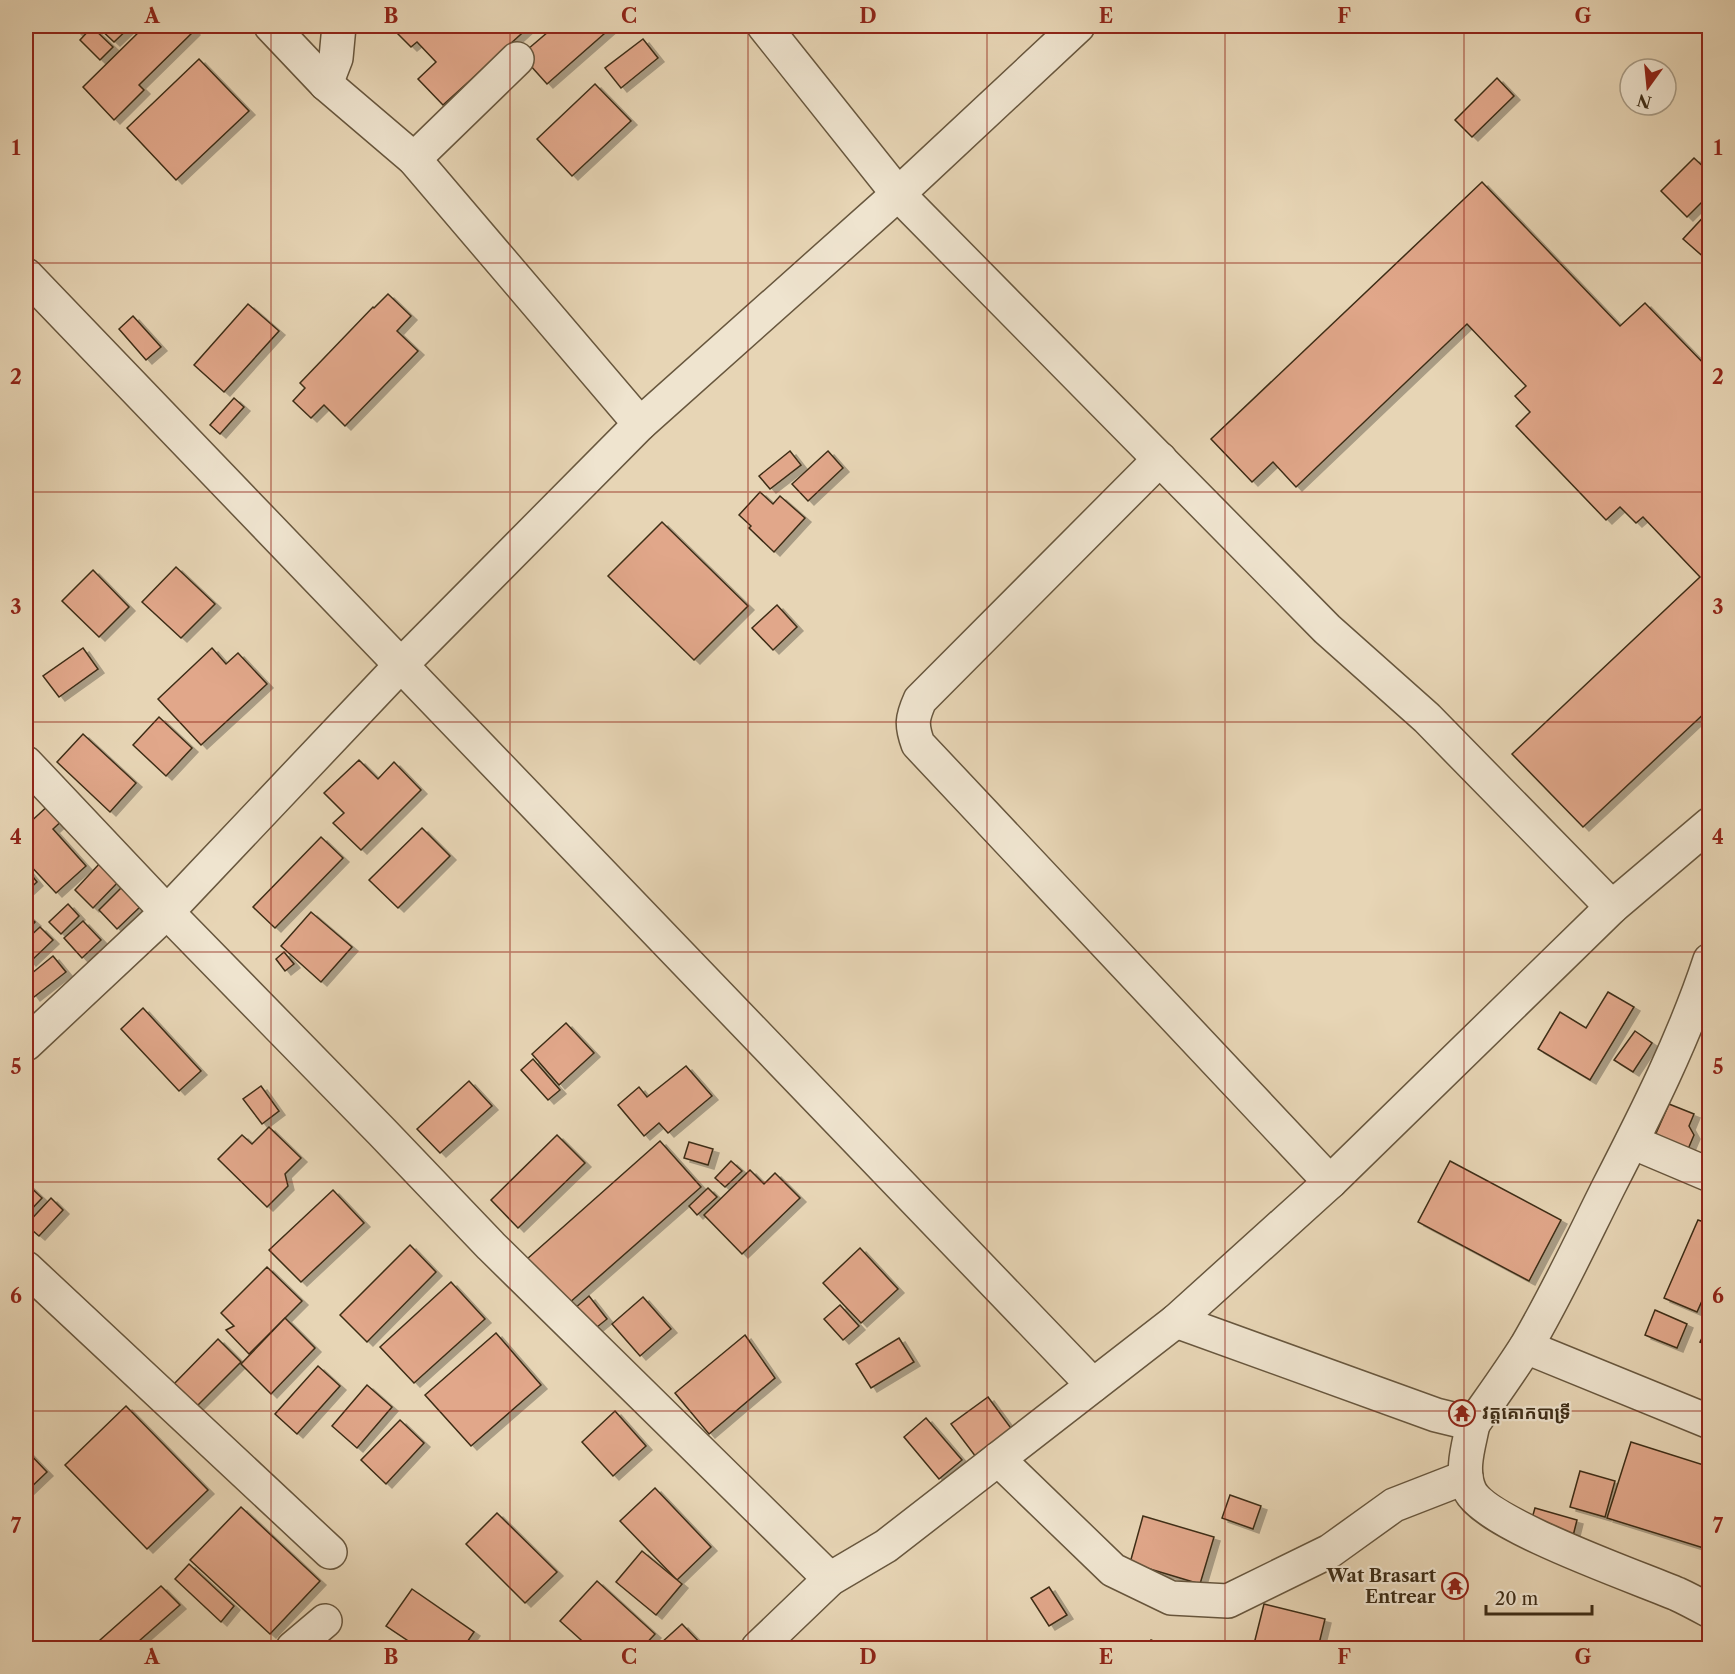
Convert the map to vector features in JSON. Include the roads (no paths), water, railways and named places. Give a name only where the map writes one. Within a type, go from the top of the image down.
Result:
[{"type":"street","points":[[271,26],[326,84],[414,159],[640,424]]},
{"type":"street","points":[[326,84],[336,58],[339,26]]},
{"type":"street","points":[[764,26],[898,194],[1327,629],[1427,718],[1612,907]]},
{"type":"street","points":[[26,1044],[167,912],[401,664],[640,424],[898,194],[1078,26]]},
{"type":"street","points":[[414,159],[517,59]]},
{"type":"street","points":[[26,275],[1093,1385]]},
{"type":"street","points":[[1160,459],[920,700],[913,717],[914,731],[918,744],[1330,1182]]},
{"type":"street","points":[[26,763],[491,1246],[830,1579]]},
{"type":"street","points":[[758,1648],[830,1579],[886,1546],[1176,1321],[1330,1182],[1612,907],[1710,824]]},
{"type":"street","points":[[1710,960],[1671,1059],[1632,1142],[1526,1347],[1473,1424],[1465,1464],[1470,1492],[1481,1504],[1525,1531],[1678,1595],[1710,1611]]},
{"type":"street","points":[[1632,1142],[1710,1175]]},
{"type":"street","points":[[26,1268],[330,1552]]},
{"type":"street","points":[[1176,1321],[1436,1415],[1473,1424]]},
{"type":"street","points":[[1526,1347],[1710,1422]]},
{"type":"street","points":[[998,1459],[1113,1570],[1171,1598],[1228,1601],[1330,1551],[1394,1505],[1466,1477]]},
{"type":"street","points":[[293,1648],[325,1621]]},
{"type":"place","name":"វត្តគោកបាទ្រី","points":[[1462,1413]]},
{"type":"place","name":"Wat Brasart Entrear","points":[[1455,1586]]}]
